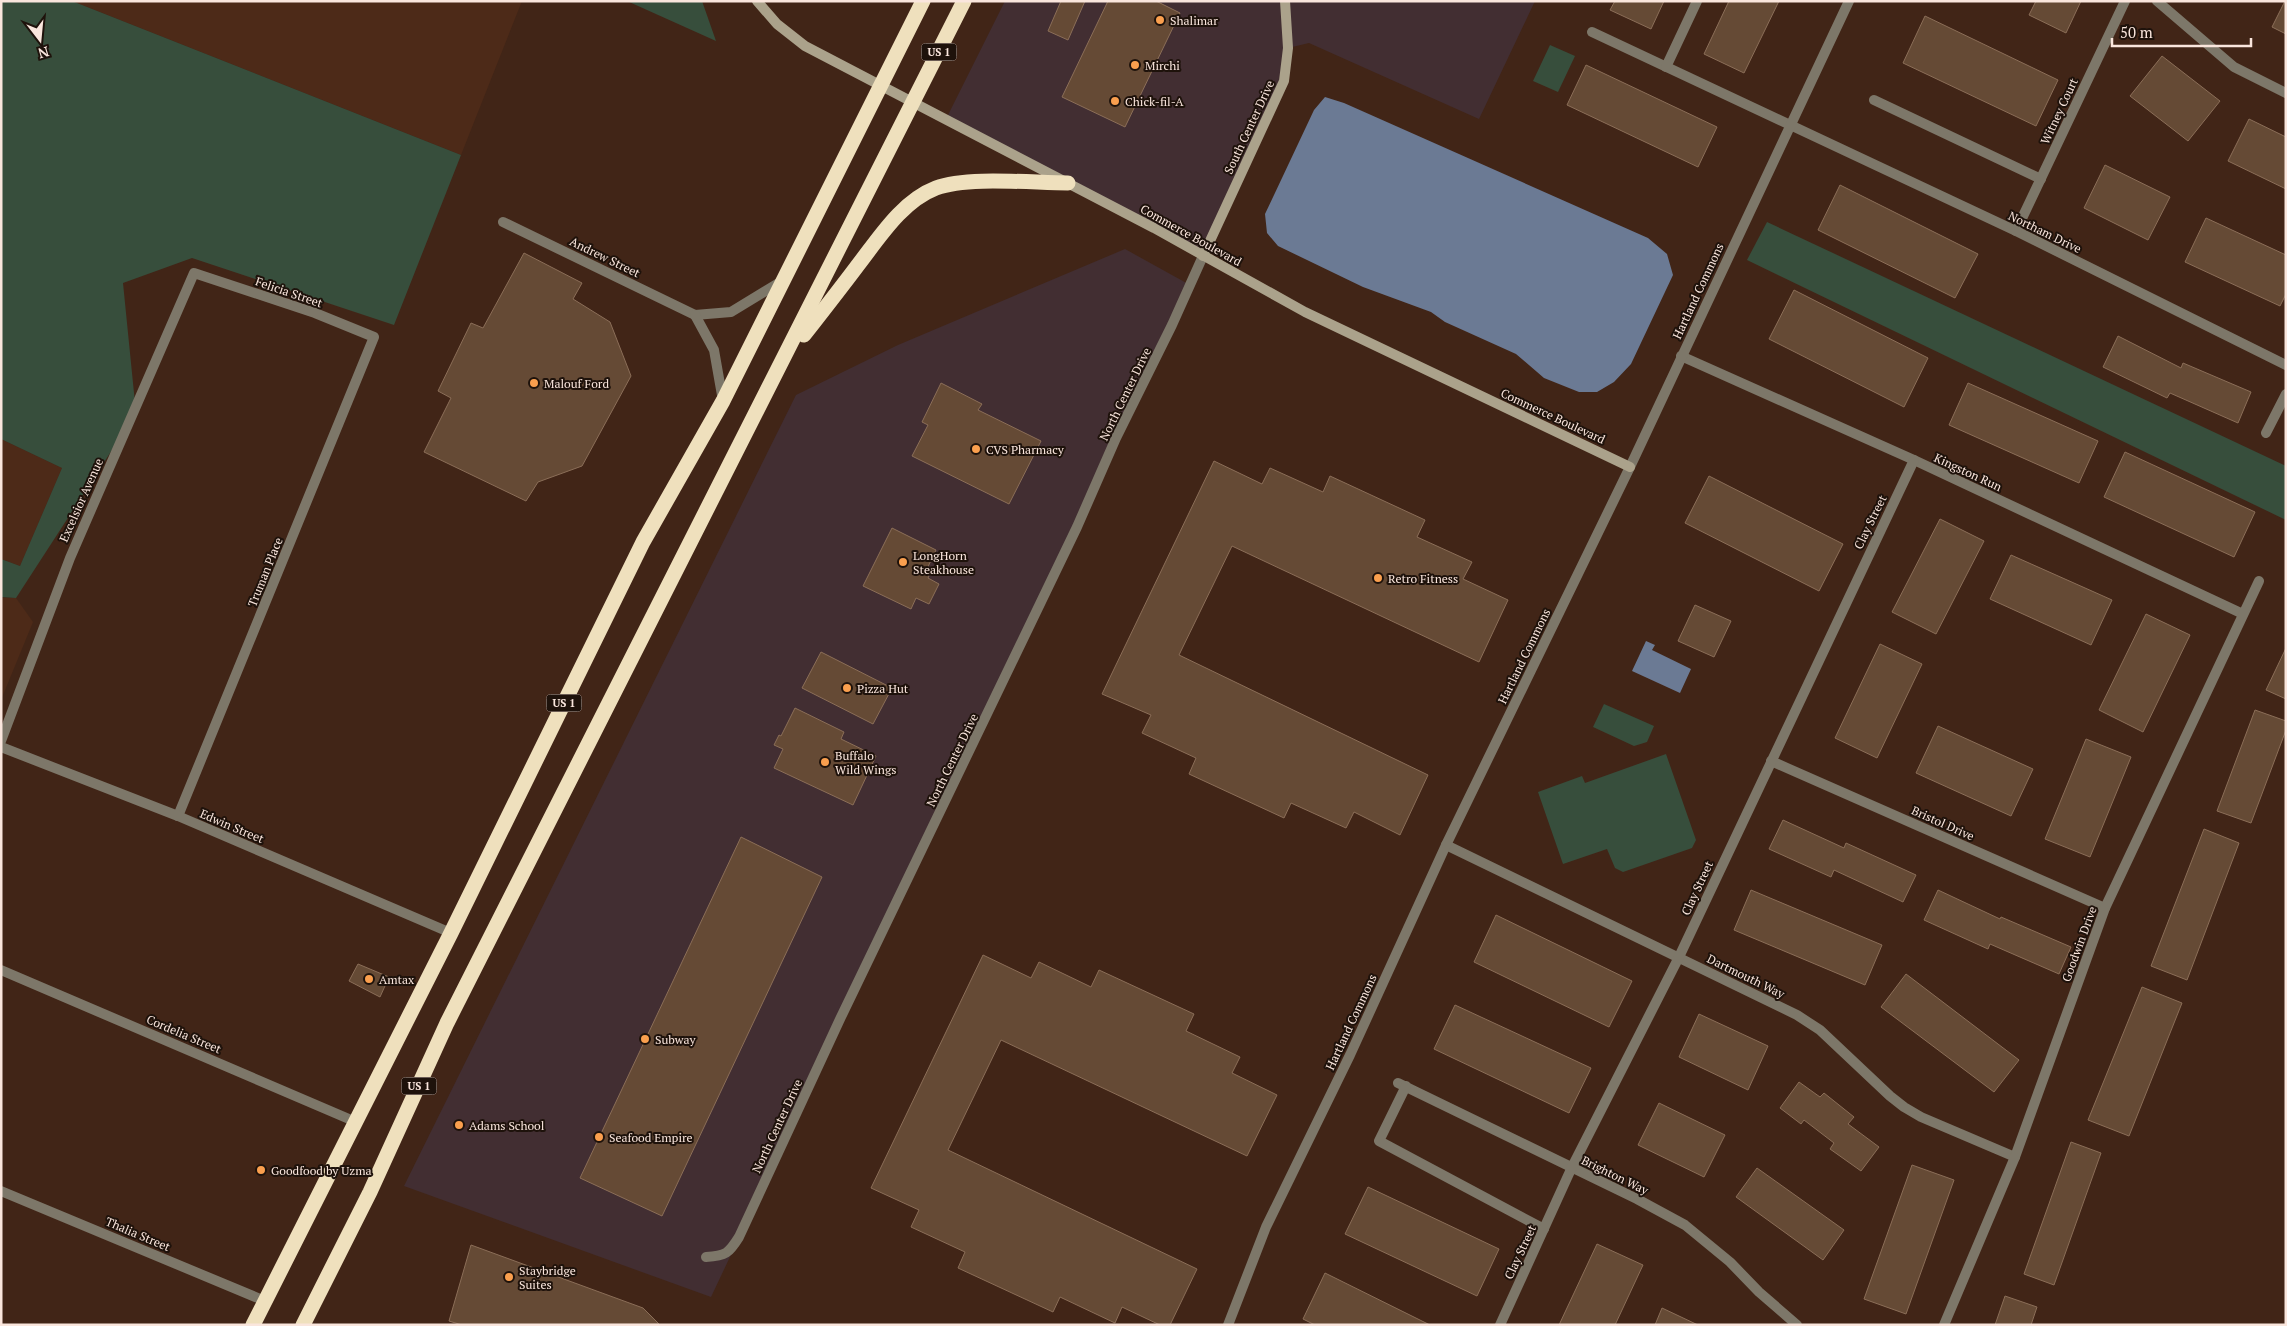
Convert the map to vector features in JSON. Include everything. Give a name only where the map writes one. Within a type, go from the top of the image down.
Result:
[{"type":"highway","name":"US 1","points":[[254,1325],[451,933],[643,542],[723,401],[786,279],[923,1]]},
{"type":"highway","name":"US 1","points":[[304,1325],[370,1192],[447,1023],[784,362],[964,1]]},
{"type":"highway","points":[[784,362],[888,227],[908,207],[928,192],[948,185],[967,182],[1068,183]]},
{"type":"street","name":"Commerce Boulevard","points":[[757,1],[777,24],[805,46],[1068,183],[1305,312],[1630,467]]},
{"type":"street","name":"South Center Drive","points":[[1203,256],[1284,80],[1288,59],[1285,1]]},
{"type":"street","points":[[1666,67],[1697,1]]},
{"type":"street","name":"Hartland Commons","points":[[1228,1325],[1266,1227],[1350,1055],[1446,846],[1630,467],[1849,1]]},
{"type":"street","name":"Witney Court","points":[[2016,231],[2125,1]]},
{"type":"street","points":[[2157,1],[2234,67],[2286,93]]},
{"type":"street","name":"Northam Drive","points":[[1592,32],[2016,231],[2286,365]]},
{"type":"street","points":[[1874,100],[2041,179]]},
{"type":"street","name":"Andrew Street","points":[[503,222],[695,315]]},
{"type":"street","name":"North Center Drive","points":[[706,1257],[722,1256],[732,1249],[739,1237],[841,1017],[1077,528],[1116,438],[1172,326],[1203,256]]},
{"type":"street","name":"Felicia Street","points":[[194,273],[314,313],[374,337]]},
{"type":"street","name":"Excelsior Avenue","points":[[1,741],[70,558],[194,273]]},
{"type":"street","points":[[723,401],[714,350],[695,315],[731,312],[786,279]]},
{"type":"street","name":"Truman Place","points":[[178,816],[374,337]]},
{"type":"street","name":"Kingston Run","points":[[1681,356],[1914,460],[2243,614]]},
{"type":"street","points":[[2266,433],[2286,394]]},
{"type":"street","name":"Clay Street","points":[[1500,1325],[1572,1167],[1679,957],[1914,460]]},
{"type":"street","name":"Goodwin Drive","points":[[1944,1325],[2015,1157],[2105,908],[2259,581]]},
{"type":"street","name":"Edwin Street","points":[[1,747],[178,816],[451,933]]},
{"type":"street","name":"Bristol Drive","points":[[1771,761],[2105,908]]},
{"type":"street","name":"Dartmouth Way","points":[[1446,846],[1679,957],[1805,1020],[1833,1041],[1904,1107],[1921,1117],[2015,1157]]},
{"type":"street","name":"Cordelia Street","points":[[1,970],[356,1122]]},
{"type":"street","name":"Brighton Way","points":[[1544,1229],[1379,1141],[1402,1085],[1637,1199],[1685,1226],[1730,1262],[1759,1292],[1797,1325]]},
{"type":"street","name":"Thalia Street","points":[[1,1191],[265,1301]]},
{"type":"shaded area","points":[[72,1],[522,1],[461,155]]},
{"type":"shaded area","points":[[1005,1],[1535,1],[1479,119],[1309,43],[1288,48],[1286,70],[1203,256],[946,119]]},
{"type":"shaded area","points":[[1125,249],[1190,285],[711,1297],[404,1186],[796,395],[898,345]]},
{"type":"shaded area","points":[[1,439],[62,468],[20,566],[1,559]]},
{"type":"shaded area","points":[[1,598],[16,598],[33,622],[1,700]]},
{"type":"green space","points":[[1,1],[72,1],[461,155],[394,325],[192,258],[123,283],[136,413],[16,598],[1,597],[1,559],[20,566],[62,468],[1,439]]},
{"type":"green space","points":[[627,1],[702,1],[716,41]]},
{"type":"green space","points":[[1550,45],[1575,56],[1558,92],[1533,81]]},
{"type":"green space","points":[[1767,222],[2286,466],[2286,520],[1747,260]]},
{"type":"green space","points":[[1604,704],[1654,726],[1647,742],[1634,746],[1593,727]]},
{"type":"green space","points":[[1666,754],[1696,840],[1692,848],[1623,872],[1615,868],[1607,849],[1563,864],[1538,792],[1582,776],[1585,783]]},
{"type":"water","points":[[1325,97],[1344,103],[1648,238],[1667,254],[1673,275],[1631,364],[1614,382],[1597,392],[1579,392],[1544,378],[1516,354],[1445,322],[1431,312],[1363,287],[1278,246],[1267,233],[1265,214],[1314,110]]},
{"type":"water","points":[[1646,641],[1655,645],[1652,650],[1691,669],[1680,693],[1632,671]]},
{"type":"building","points":[[1061,1],[1085,1],[1068,40],[1048,31]]},
{"type":"building","points":[[1108,1],[1156,1],[1180,13],[1125,127],[1062,97]]},
{"type":"building","points":[[1615,1],[1664,1],[1651,29],[1610,10]]},
{"type":"building","points":[[1729,1],[1779,1],[1744,73],[1704,54]]},
{"type":"building","points":[[2036,1],[2081,1],[2066,33],[2029,15]]},
{"type":"building","points":[[2286,1],[2286,34],[2272,27]]},
{"type":"building","points":[[1925,16],[2058,80],[2036,126],[1903,63]]},
{"type":"building","points":[[2162,56],[2220,101],[2188,141],[2130,96]]},
{"type":"building","points":[[1586,65],[1717,127],[1698,167],[1567,105]]},
{"type":"building","points":[[2249,119],[2286,137],[2286,189],[2228,161]]},
{"type":"building","points":[[2105,165],[2170,197],[2148,240],[2084,208]]},
{"type":"building","points":[[1840,185],[1978,254],[1955,298],[1818,230]]},
{"type":"building","points":[[2206,218],[2286,255],[2286,294],[2280,306],[2185,262]]},
{"type":"building","name":"Malouf Ford","points":[[524,253],[582,283],[573,299],[610,322],[631,376],[582,466],[538,482],[526,501],[424,452],[451,398],[438,391],[471,323],[483,328]]},
{"type":"building","points":[[1794,290],[1928,358],[1904,407],[1769,339]]},
{"type":"building","points":[[2118,336],[2181,368],[2183,363],[2251,392],[2238,423],[2170,393],[2167,398],[2103,367]]},
{"type":"building","name":"CVS Pharmacy","points":[[941,383],[982,404],[978,410],[1041,441],[1009,504],[912,456],[928,425],[922,422]]},
{"type":"building","points":[[1968,383],[2098,441],[2079,483],[1949,425]]},
{"type":"building","points":[[2125,452],[2255,512],[2234,557],[2104,497]]},
{"type":"building","points":[[1214,461],[1262,484],[1270,468],[1323,492],[1330,476],[1425,520],[1417,537],[1472,562],[1463,579],[1508,600],[1479,662],[1232,546],[1179,655],[1428,775],[1400,835],[1354,812],[1346,828],[1291,803],[1284,818],[1189,774],[1196,758],[1142,733],[1151,715],[1102,694]]},
{"type":"building","points":[[1709,476],[1843,544],[1819,591],[1685,523]]},
{"type":"building","points":[[1940,519],[1984,541],[1936,634],[1892,612]]},
{"type":"building","name":"LongHorn Steakhouse","points":[[892,528],[936,550],[925,573],[929,576],[928,578],[939,584],[929,604],[916,598],[911,609],[863,586]]},
{"type":"building","points":[[2011,555],[2112,600],[2091,645],[1990,599]]},
{"type":"building","points":[[1695,605],[1731,621],[1714,657],[1678,641]]},
{"type":"building","points":[[2146,614],[2190,635],[2143,732],[2099,710]]},
{"type":"building","points":[[1880,644],[1922,664],[1877,758],[1835,738]]},
{"type":"building","points":[[2286,648],[2286,699],[2266,690]]},
{"type":"building","name":"Pizza Hut","points":[[821,652],[892,688],[873,724],[802,688]]},
{"type":"building","name":"Buffalo Wild Wings","points":[[795,708],[844,732],[841,739],[876,756],[853,805],[774,768],[783,749],[774,745],[779,735],[781,736]]},
{"type":"building","points":[[2255,710],[2286,721],[2286,730],[2251,823],[2217,811]]},
{"type":"building","points":[[1938,726],[2033,769],[2011,816],[1916,773]]},
{"type":"building","points":[[2086,739],[2131,757],[2090,857],[2045,839]]},
{"type":"building","points":[[1783,820],[1844,848],[1846,843],[1916,875],[1903,902],[1834,870],[1831,877],[1769,849]]},
{"type":"building","points":[[2204,829],[2239,843],[2187,980],[2151,966]]},
{"type":"building","points":[[741,837],[822,877],[662,1216],[580,1178]]},
{"type":"building","points":[[1751,890],[1882,945],[1865,985],[1734,930]]},
{"type":"building","points":[[1938,890],[2000,919],[2001,917],[2071,947],[2059,974],[1990,944],[1988,949],[1924,920]]},
{"type":"building","points":[[1496,915],[1632,981],[1609,1027],[1474,962]]},
{"type":"building","points":[[983,955],[1031,978],[1039,962],[1091,987],[1099,970],[1194,1014],[1186,1031],[1240,1057],[1232,1073],[1277,1095],[1247,1156],[1001,1040],[948,1150],[1197,1269],[1170,1325],[1160,1325],[1122,1307],[1115,1323],[1060,1297],[1053,1312],[958,1268],[965,1252],[911,1227],[919,1210],[871,1188]]},
{"type":"building","name":"Amtax","points":[[358,964],[389,977],[380,997],[349,981]]},
{"type":"building","points":[[1906,974],[2019,1060],[1994,1092],[1881,1007]]},
{"type":"building","points":[[2142,987],[2182,1003],[2129,1136],[2088,1120]]},
{"type":"building","points":[[1455,1005],[1591,1068],[1569,1113],[1434,1049]]},
{"type":"building","points":[[1699,1014],[1768,1046],[1748,1090],[1679,1057]]},
{"type":"building","points":[[1799,1082],[1820,1097],[1824,1093],[1854,1117],[1848,1124],[1879,1147],[1861,1171],[1830,1149],[1834,1143],[1804,1120],[1801,1124],[1780,1108]]},
{"type":"building","points":[[1659,1103],[1725,1135],[1704,1177],[1638,1145]]},
{"type":"building","points":[[2071,1142],[2101,1153],[2054,1285],[2024,1274]]},
{"type":"building","points":[[1912,1165],[1954,1180],[1906,1314],[1864,1299]]},
{"type":"building","points":[[1757,1168],[1844,1230],[1823,1260],[1736,1197]]},
{"type":"building","points":[[1368,1187],[1499,1249],[1477,1296],[1345,1234]]},
{"type":"building","points":[[1597,1244],[1643,1265],[1615,1325],[1559,1325]]},
{"type":"building","name":"Staybridge Suites","points":[[471,1245],[643,1308],[659,1324],[462,1325],[449,1321]]},
{"type":"building","points":[[1325,1273],[1430,1325],[1315,1325],[1303,1319]]},
{"type":"building","points":[[2005,1296],[2037,1307],[2031,1325],[1995,1325]]},
{"type":"building","points":[[1662,1308],[1698,1325],[1655,1325]]},
{"type":"place","name":"Shalimar","points":[[1160,20]]},
{"type":"place","name":"Mirchi","points":[[1135,65]]},
{"type":"place","name":"Chick-fil-A","points":[[1115,101]]},
{"type":"place","name":"Malouf Ford","points":[[534,383]]},
{"type":"place","name":"CVS Pharmacy","points":[[976,449]]},
{"type":"place","name":"LongHorn Steakhouse","points":[[903,562]]},
{"type":"place","name":"Retro Fitness","points":[[1378,578]]},
{"type":"place","name":"Pizza Hut","points":[[847,688]]},
{"type":"place","name":"Buffalo Wild Wings","points":[[825,762]]},
{"type":"place","name":"Amtax","points":[[369,979]]},
{"type":"place","name":"Subway","points":[[645,1039]]},
{"type":"place","name":"Adams School","points":[[459,1125]]},
{"type":"place","name":"Seafood Empire","points":[[599,1137]]},
{"type":"place","name":"Goodfood by Uzma","points":[[261,1170]]},
{"type":"place","name":"Staybridge Suites","points":[[509,1277]]}]
